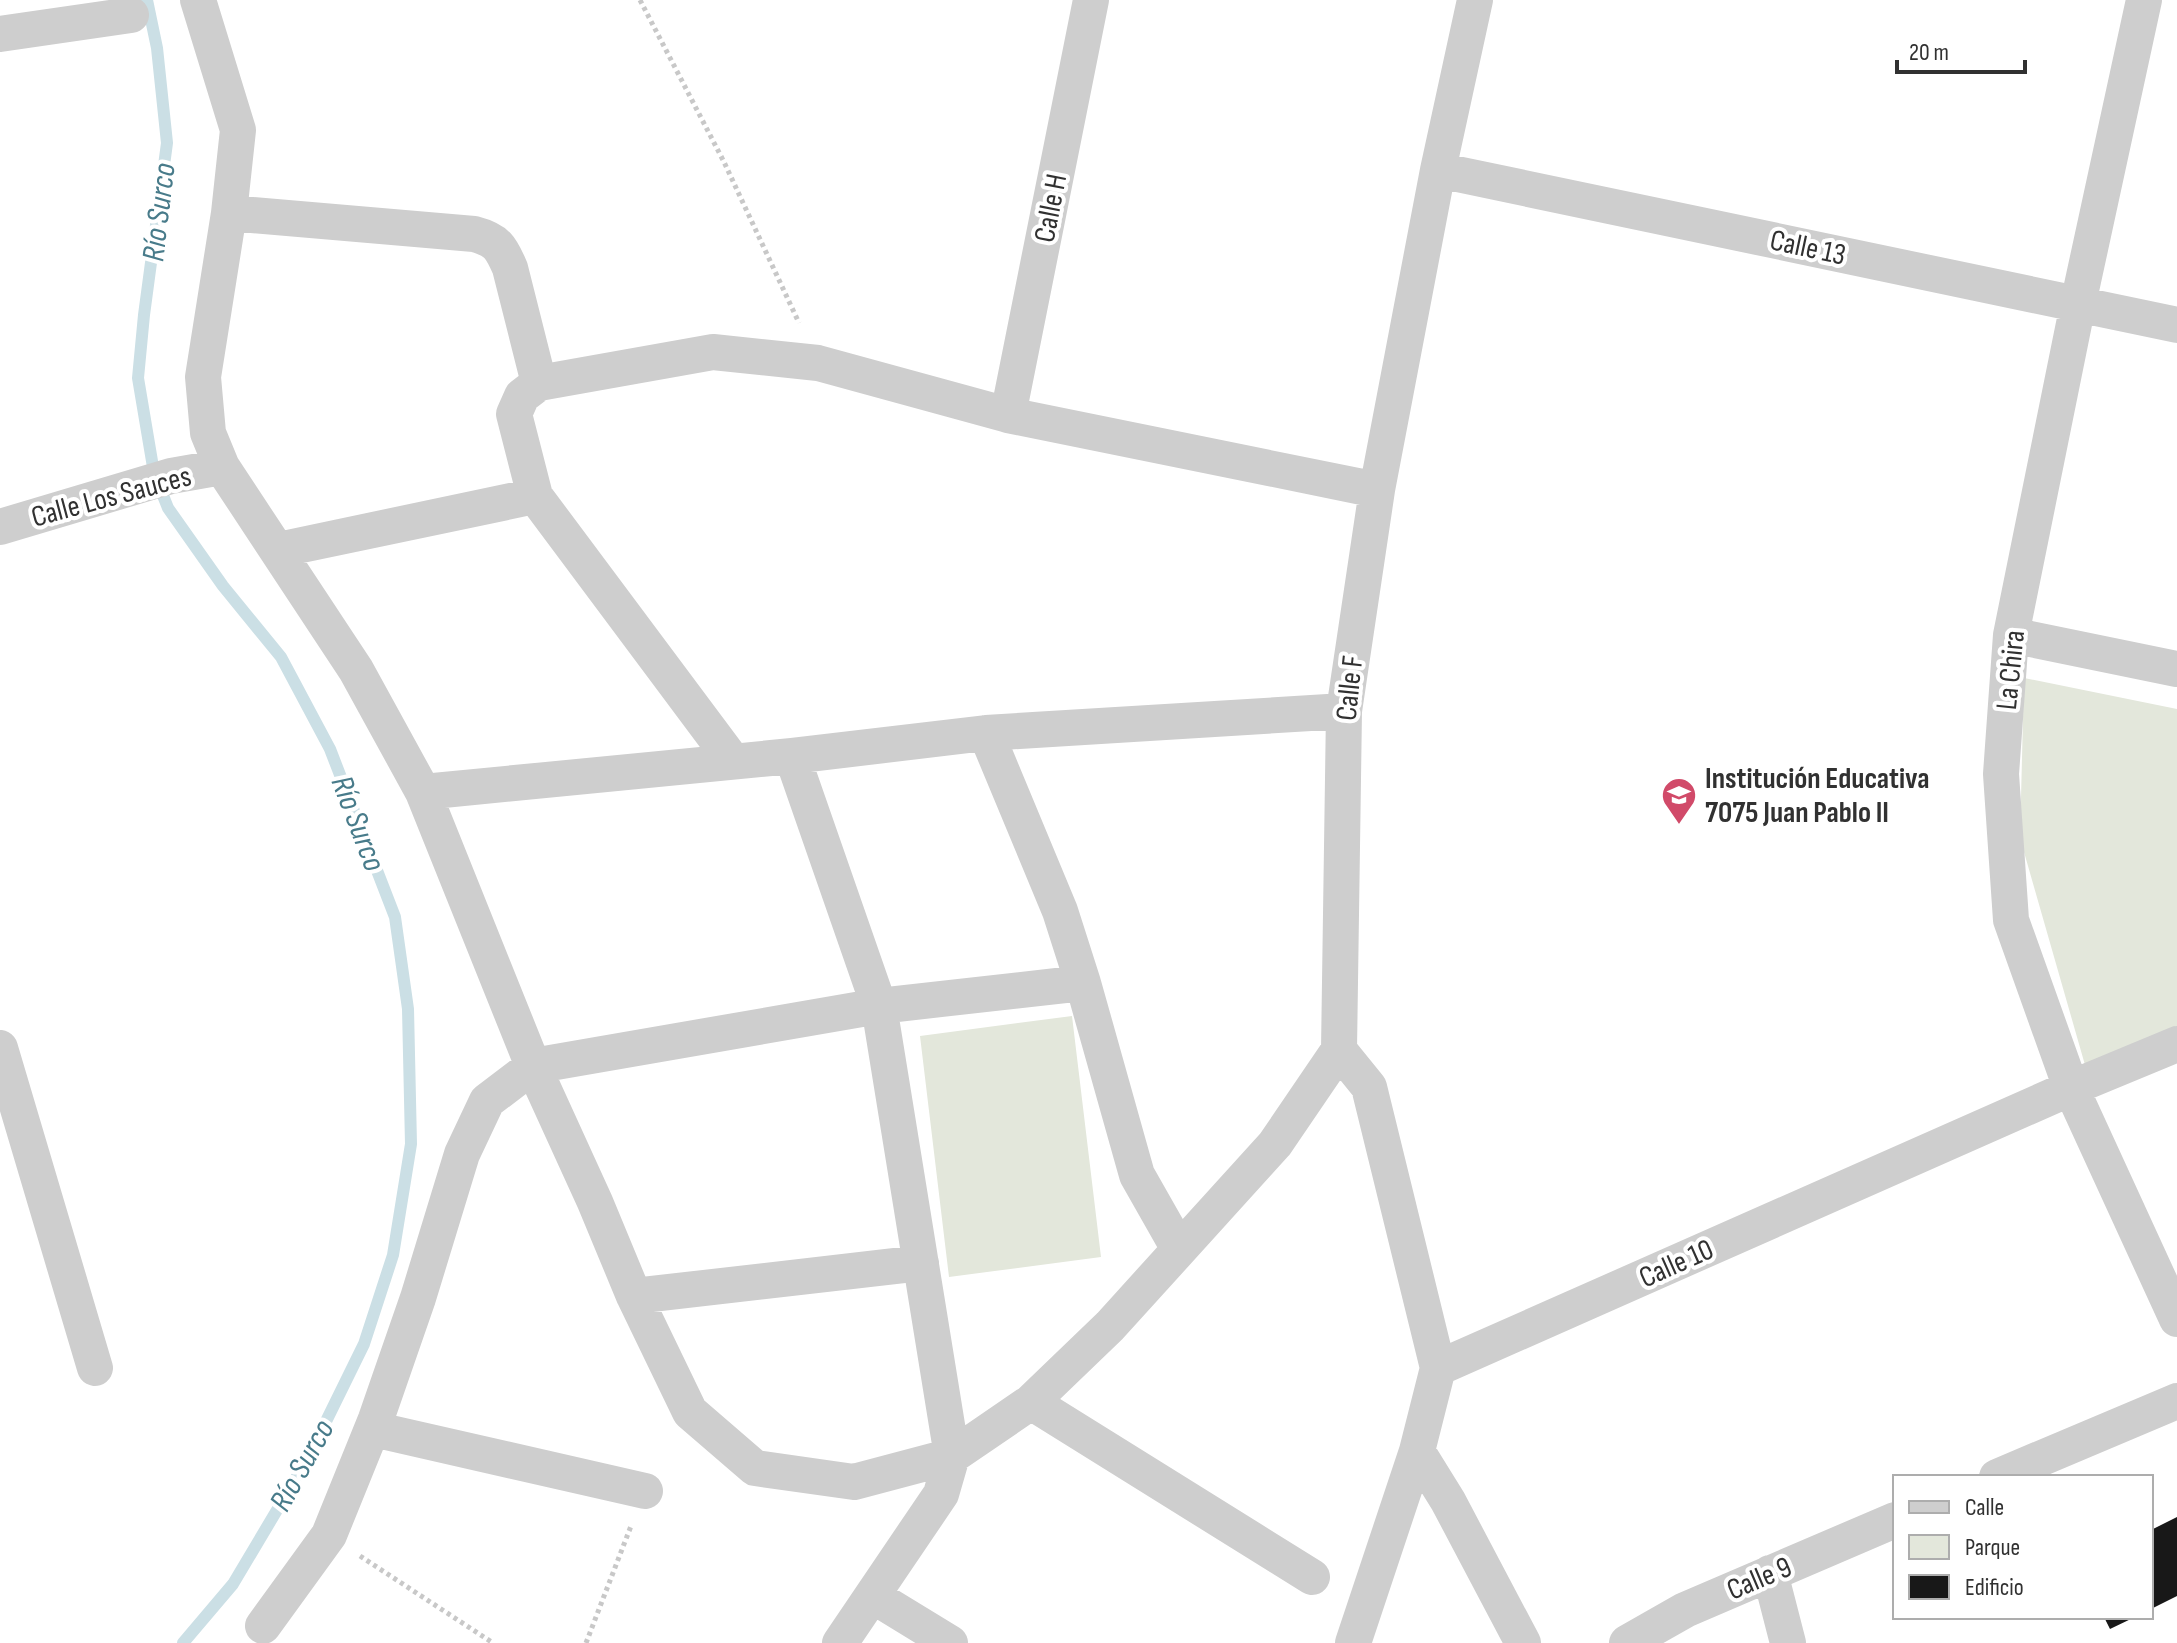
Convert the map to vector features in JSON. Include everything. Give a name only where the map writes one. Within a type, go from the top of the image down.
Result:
[{"type":"street","points":[[198,0],[238,130],[229,213],[203,377],[208,433],[222,467],[356,670],[423,792],[533,1066],[634,1296],[690,1412],[755,1468],[854,1482],[952,1456],[1031,1402],[1110,1326],[1275,1144],[1339,1050],[1369,1087],[1438,1368],[1417,1451],[1353,1643]]},
{"type":"street","name":"Calle H","points":[[1008,415],[1091,0]]},
{"type":"street","name":"Calle F","points":[[1339,1050],[1344,711],[1377,490],[1438,170],[1475,0]]},
{"type":"street","name":"La Chira","points":[[2144,0],[2011,635],[2001,774],[2011,920],[2071,1088],[2177,1319]]},
{"type":"street","points":[[0,34],[131,15]]},
{"type":"street","name":"Calle 13","points":[[1438,170],[2177,325]]},
{"type":"street","points":[[229,213],[474,234],[492,239],[503,252],[510,268],[539,383]]},
{"type":"street","points":[[732,760],[535,496],[514,414],[522,396],[539,383],[713,352],[818,363],[1008,415],[1377,490]]},
{"type":"street","name":"Calle Los Sauces","points":[[0,527],[171,476],[222,467]]},
{"type":"street","points":[[278,550],[535,496]]},
{"type":"street","points":[[2011,635],[2177,669]]},
{"type":"street","points":[[423,792],[792,756],[986,733],[1344,711]]},
{"type":"street","points":[[986,733],[1060,911],[1137,1175],[1179,1249]]},
{"type":"street","points":[[792,756],[879,1006],[952,1456],[941,1494],[840,1643]]},
{"type":"street","points":[[263,1626],[329,1535],[373,1429],[418,1298],[462,1154],[487,1101],[533,1066],[879,1006],[1083,983]]},
{"type":"street","name":"Calle 10","points":[[1438,1368],[2177,1044]]},
{"type":"street","points":[[0,1048],[95,1368]]},
{"type":"street","points":[[634,1296],[921,1263]]},
{"type":"street","points":[[2002,1475],[2177,1401]]},
{"type":"street","points":[[1031,1402],[1312,1577]]},
{"type":"street","points":[[373,1429],[645,1491]]},
{"type":"street","points":[[1417,1451],[1448,1501],[1523,1643]]},
{"type":"street","name":"Calle 9","points":[[1627,1643],[1685,1610],[1893,1521]]},
{"type":"street","points":[[1770,1573],[1788,1643]]},
{"type":"street","points":[[873,1596],[950,1643]]},
{"type":"path","points":[[640,0],[724,162],[818,363]]},
{"type":"path","points":[[329,1535],[493,1643]]},
{"type":"green space","points":[[2024,678],[2177,709],[2177,1026],[2085,1065],[2020,838]]},
{"type":"green space","points":[[1072,1016],[1101,1257],[949,1277],[920,1036]]},
{"type":"building","points":[[2177,1517],[2177,1596],[2153,1608],[2153,1529]]},
{"type":"building","points":[[2105,1619],[2131,1619],[2110,1629]]},
{"type":"waterway","name":"Río Surco","points":[[147,0],[157,48],[167,143],[138,378],[154,473],[168,508],[223,586],[281,657],[330,749],[395,917],[408,1009],[411,1144],[393,1255],[364,1344],[308,1458],[233,1584],[183,1643]]},
{"type":"place","name":"Institución Educativa 7075 Juan Pablo II","points":[[1679,826]]}]
